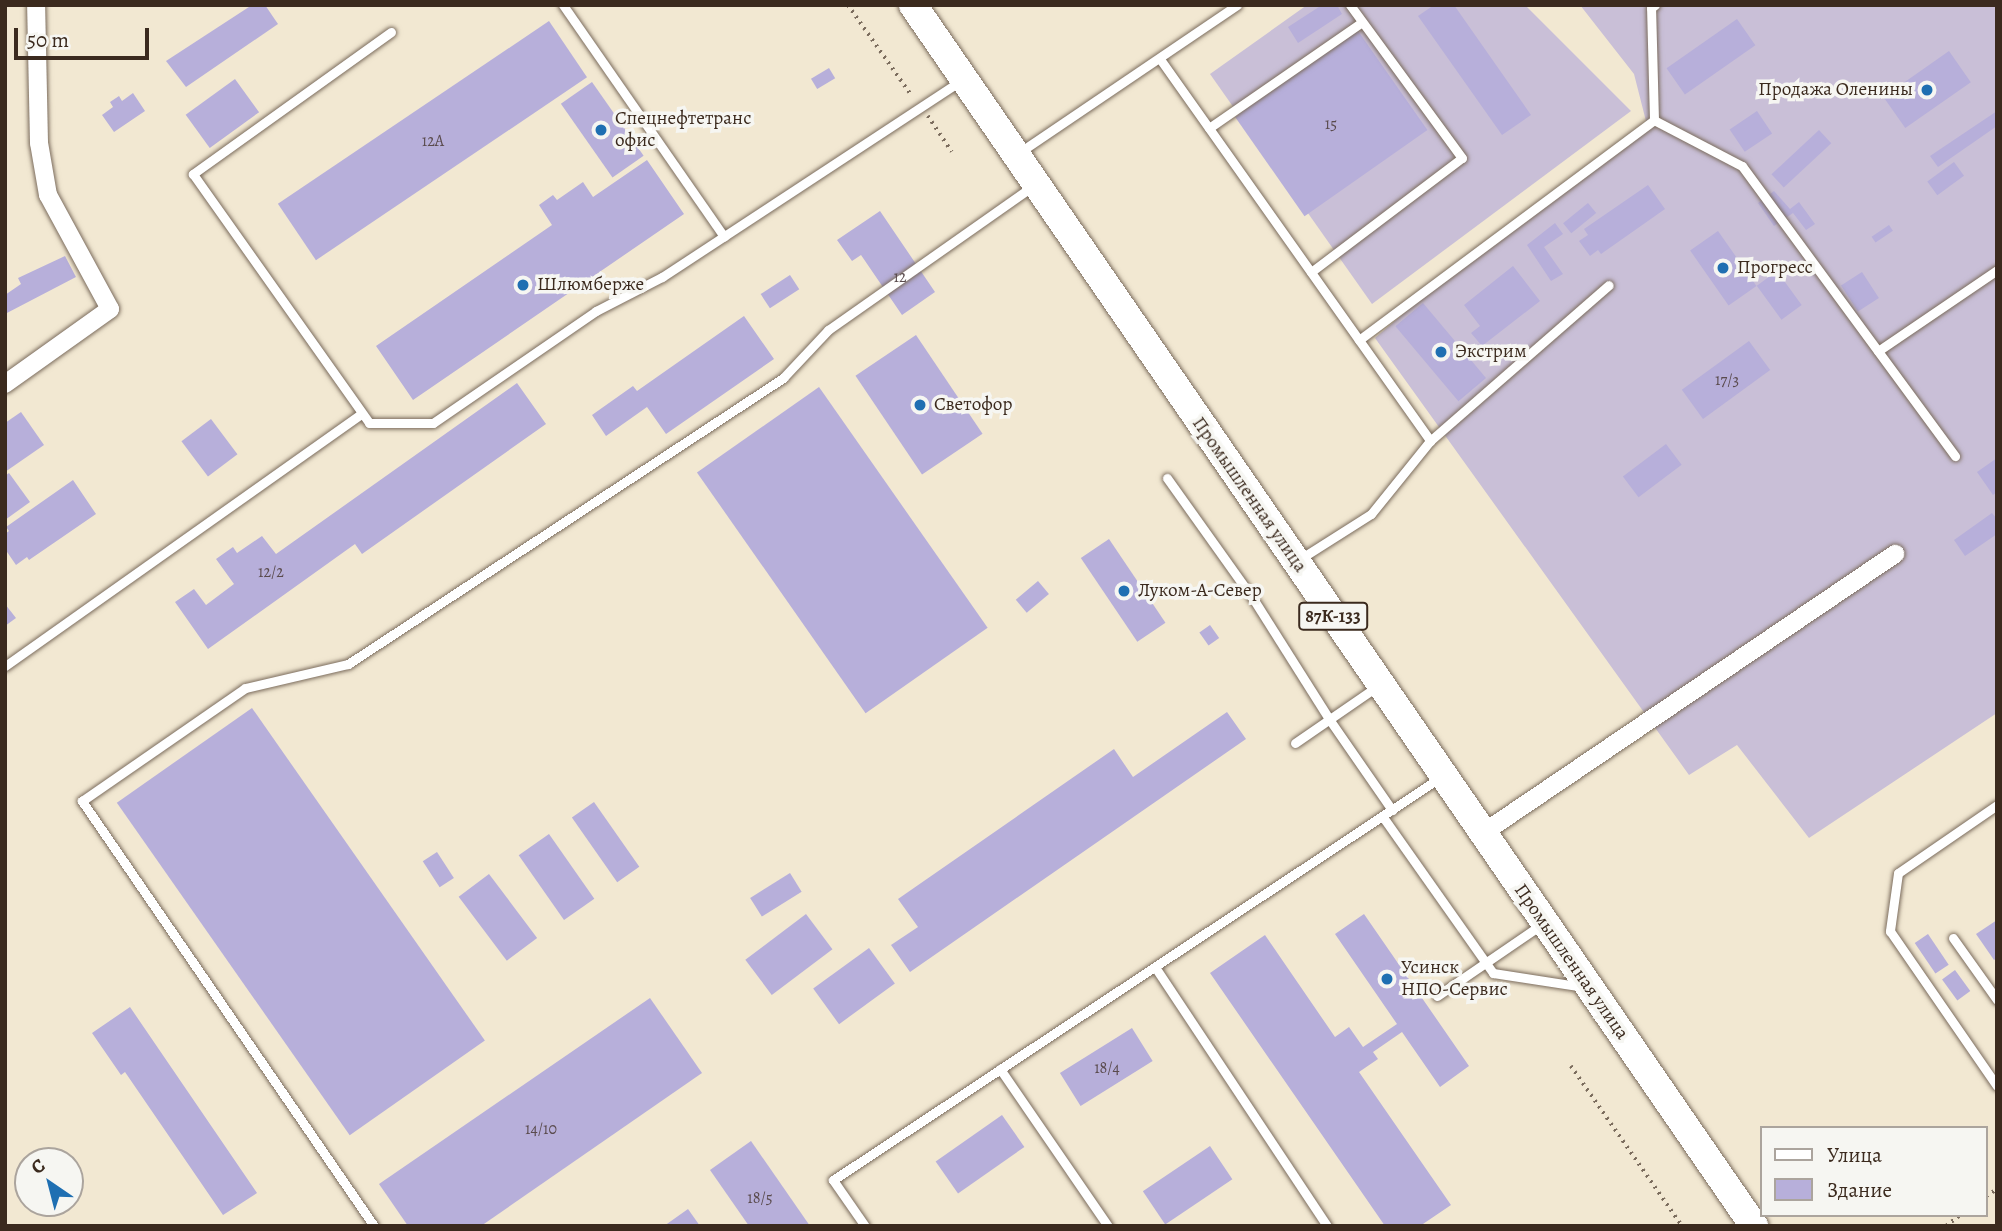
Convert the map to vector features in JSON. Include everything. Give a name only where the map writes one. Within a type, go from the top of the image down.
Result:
[{"type":"main road","name":"Промышленная улица","points":[[913,5],[1752,1225]]},
{"type":"street","points":[[5,384],[110,309],[48,195],[39,143],[36,5]]},
{"type":"street","points":[[1482,833],[1895,554]]},
{"type":"lane","points":[[563,5],[724,237]]},
{"type":"lane","points":[[1016,155],[1237,5]]},
{"type":"lane","points":[[1311,272],[1462,158],[1350,5]]},
{"type":"lane","points":[[1654,120],[1651,8],[1655,5]]},
{"type":"lane","points":[[1209,128],[1362,22]]},
{"type":"lane","points":[[391,32],[193,174],[369,423],[433,423],[596,311],[662,277],[963,78]]},
{"type":"lane","points":[[1160,59],[1430,441]]},
{"type":"lane","points":[[1359,340],[1654,120]]},
{"type":"lane","points":[[1654,120],[1742,166],[1955,456]]},
{"type":"lane","points":[[374,1226],[82,801],[245,688],[348,664],[783,378],[828,330],[1036,184]]},
{"type":"lane","points":[[1878,351],[1997,270]]},
{"type":"lane","points":[[1296,562],[1371,514],[1430,441],[1609,285]]},
{"type":"lane","points":[[5,666],[361,414]]},
{"type":"lane","points":[[1167,478],[1252,597],[1329,719],[1392,810]]},
{"type":"lane","points":[[1295,744],[1380,684]]},
{"type":"lane","points":[[865,1226],[833,1180],[1443,776]]},
{"type":"lane","points":[[1997,805],[1898,873],[1890,931],[1997,1086]]},
{"type":"lane","points":[[1382,817],[1493,973],[1589,988]]},
{"type":"lane","points":[[1437,996],[1544,923]]},
{"type":"lane","points":[[1953,937],[1997,1000]]},
{"type":"lane","points":[[1154,967],[1327,1226]]},
{"type":"lane","points":[[1000,1069],[1108,1226]]},
{"type":"path","points":[[848,5],[952,152]]},
{"type":"path","points":[[1571,1066],[1682,1226]]},
{"type":"shaded area","points":[[1307,5],[1525,5],[1631,111],[1372,304],[1210,74]]},
{"type":"shaded area","points":[[1580,5],[1997,5],[1997,713],[1809,838],[1737,745],[1689,775],[1375,338],[1430,291],[1648,129],[1634,74]]},
{"type":"building","points":[[252,5],[265,5],[278,24],[186,87],[166,61]]},
{"type":"building","points":[[1322,5],[1337,5],[1342,14],[1298,43],[1288,27]]},
{"type":"building","points":[[1434,5],[1454,5],[1531,115],[1502,135],[1418,16]]},
{"type":"building","points":[[1737,19],[1755,45],[1685,95],[1667,68]]},
{"type":"building","points":[[549,21],[587,77],[316,260],[278,204]]},
{"type":"building","points":[[1358,31],[1427,130],[1305,216],[1235,117]]},
{"type":"building","name":"Продажа Оленины","points":[[1949,51],[1971,82],[1905,128],[1883,97]]},
{"type":"building","points":[[829,68],[835,78],[817,89],[811,79]]},
{"type":"building","points":[[235,79],[259,112],[210,148],[186,115]]},
{"type":"building","name":"Спецнефтетранс офис","points":[[592,82],[644,156],[612,178],[561,104]]},
{"type":"building","points":[[133,93],[145,111],[114,132],[102,115],[113,107],[110,102],[119,96],[122,101]]},
{"type":"building","points":[[1757,111],[1772,133],[1745,152],[1730,129]]},
{"type":"building","points":[[1997,111],[1997,126],[1938,167],[1930,156]]},
{"type":"building","points":[[1819,130],[1831,143],[1784,187],[1771,174]]},
{"type":"building","name":"Шлюмберже","points":[[647,160],[684,214],[413,400],[376,346],[552,225],[539,205],[553,195],[557,200],[583,182],[593,197]]},
{"type":"building","points":[[1954,162],[1964,176],[1937,195],[1927,181]]},
{"type":"building","points":[[1648,185],[1665,209],[1601,254],[1598,250],[1590,256],[1579,241],[1588,235],[1584,229]]},
{"type":"building","points":[[1774,191],[1790,209],[1799,202],[1815,224],[1806,230],[1793,213],[1774,226],[1758,203]]},
{"type":"building","points":[[1588,203],[1596,213],[1571,233],[1563,223]]},
{"type":"building","points":[[880,211],[935,292],[902,315],[861,255],[852,261],[837,240]]},
{"type":"building","points":[[1555,223],[1563,234],[1544,247],[1563,274],[1551,281],[1527,245]]},
{"type":"building","points":[[1889,225],[1893,231],[1876,243],[1872,237]]},
{"type":"building","name":"Прогресс","points":[[1718,231],[1756,286],[1729,305],[1690,251]]},
{"type":"building","points":[[65,256],[76,277],[5,314],[5,295],[21,284],[18,278]]},
{"type":"building","points":[[1513,266],[1540,301],[1482,346],[1471,333],[1480,326],[1464,305]]},
{"type":"building","points":[[1777,271],[1802,305],[1781,320],[1757,286]]},
{"type":"building","points":[[1862,272],[1879,298],[1858,312],[1841,286]]},
{"type":"building","points":[[790,275],[799,289],[770,308],[761,294]]},
{"type":"building","name":"Экстрим","points":[[1423,303],[1486,378],[1458,401],[1395,326]]},
{"type":"building","points":[[744,316],[774,359],[666,434],[647,407],[606,436],[592,415],[633,386],[637,391]]},
{"type":"building","name":"Светофор","points":[[916,335],[983,434],[922,474],[855,376]]},
{"type":"building","points":[[1749,341],[1770,370],[1703,419],[1682,390]]},
{"type":"building","points":[[517,383],[546,424],[362,554],[355,544],[208,649],[175,602],[194,589],[206,605],[234,584],[216,559],[233,547],[237,553],[262,536],[276,554]]},
{"type":"building","points":[[819,387],[988,628],[866,713],[697,472]]},
{"type":"building","points":[[21,412],[44,445],[5,472],[5,423]]},
{"type":"building","points":[[211,419],[237,454],[208,476],[181,441]]},
{"type":"building","points":[[1666,444],[1682,465],[1639,497],[1623,476]]},
{"type":"building","points":[[1997,458],[1997,492],[1993,495],[1977,472]]},
{"type":"building","points":[[9,473],[30,502],[5,520],[5,476]]},
{"type":"building","points":[[73,480],[96,514],[29,560],[27,557],[16,565],[5,549],[5,534],[9,531],[6,527]]},
{"type":"building","points":[[1992,513],[1997,519],[1997,534],[1965,556],[1954,540]]},
{"type":"building","name":"Луком-А-Север","points":[[1109,539],[1165,623],[1137,642],[1081,558]]},
{"type":"building","points":[[1038,581],[1049,594],[1027,613],[1016,600]]},
{"type":"building","points":[[5,604],[16,618],[5,626]]},
{"type":"building","points":[[1210,625],[1219,638],[1209,646],[1199,632]]},
{"type":"building","points":[[252,708],[485,1041],[350,1135],[117,803]]},
{"type":"building","points":[[1227,712],[1246,739],[910,972],[891,945],[918,927],[898,899],[1114,749],[1133,777]]},
{"type":"building","points":[[594,802],[639,867],[617,882],[572,817]]},
{"type":"building","points":[[549,834],[594,899],[564,920],[519,855]]},
{"type":"building","points":[[437,852],[454,878],[440,887],[423,861]]},
{"type":"building","points":[[790,873],[802,892],[762,917],[750,898]]},
{"type":"building","points":[[489,874],[537,938],[507,961],[459,897]]},
{"type":"building","points":[[806,914],[832,949],[772,995],[745,960]]},
{"type":"building","points":[[1364,914],[1469,1066],[1440,1087],[1402,1032],[1373,1052],[1378,1059],[1359,1072],[1451,1205],[1420,1226],[1385,1226],[1210,973],[1265,935],[1335,1037],[1349,1027],[1363,1047],[1397,1024],[1335,934]]},
{"type":"building","points":[[1997,920],[1997,958],[1994,960],[1976,934]]},
{"type":"building","points":[[1928,934],[1949,965],[1935,974],[1915,943]]},
{"type":"building","points":[[869,948],[895,984],[839,1024],[813,989]]},
{"type":"building","points":[[1955,970],[1970,991],[1957,1000],[1942,979]]},
{"type":"building","points":[[650,998],[702,1073],[481,1226],[408,1226],[379,1184]]},
{"type":"building","points":[[130,1007],[257,1193],[223,1215],[125,1072],[121,1075],[92,1033]]},
{"type":"building","points":[[1132,1028],[1153,1061],[1081,1106],[1060,1073]]},
{"type":"building","points":[[1002,1115],[1024,1147],[958,1193],[936,1161]]},
{"type":"building","points":[[751,1141],[810,1226],[749,1226],[710,1170]]},
{"type":"building","points":[[1210,1146],[1232,1179],[1165,1224],[1143,1191]]},
{"type":"building","points":[[688,1209],[700,1226],[664,1226]]},
{"type":"place","name":"Продажа Оленины","points":[[1927,90]]},
{"type":"place","name":"Спецнефтетранс офис","points":[[601,130]]},
{"type":"place","name":"Прогресс","points":[[1723,268]]},
{"type":"place","name":"Шлюмберже","points":[[523,285]]},
{"type":"place","name":"Экстрим","points":[[1441,352]]},
{"type":"place","name":"Светофор","points":[[920,405]]},
{"type":"place","name":"Луком-А-Север","points":[[1124,591]]},
{"type":"place","name":"Усинск НПО-Сервис","points":[[1387,979]]}]
